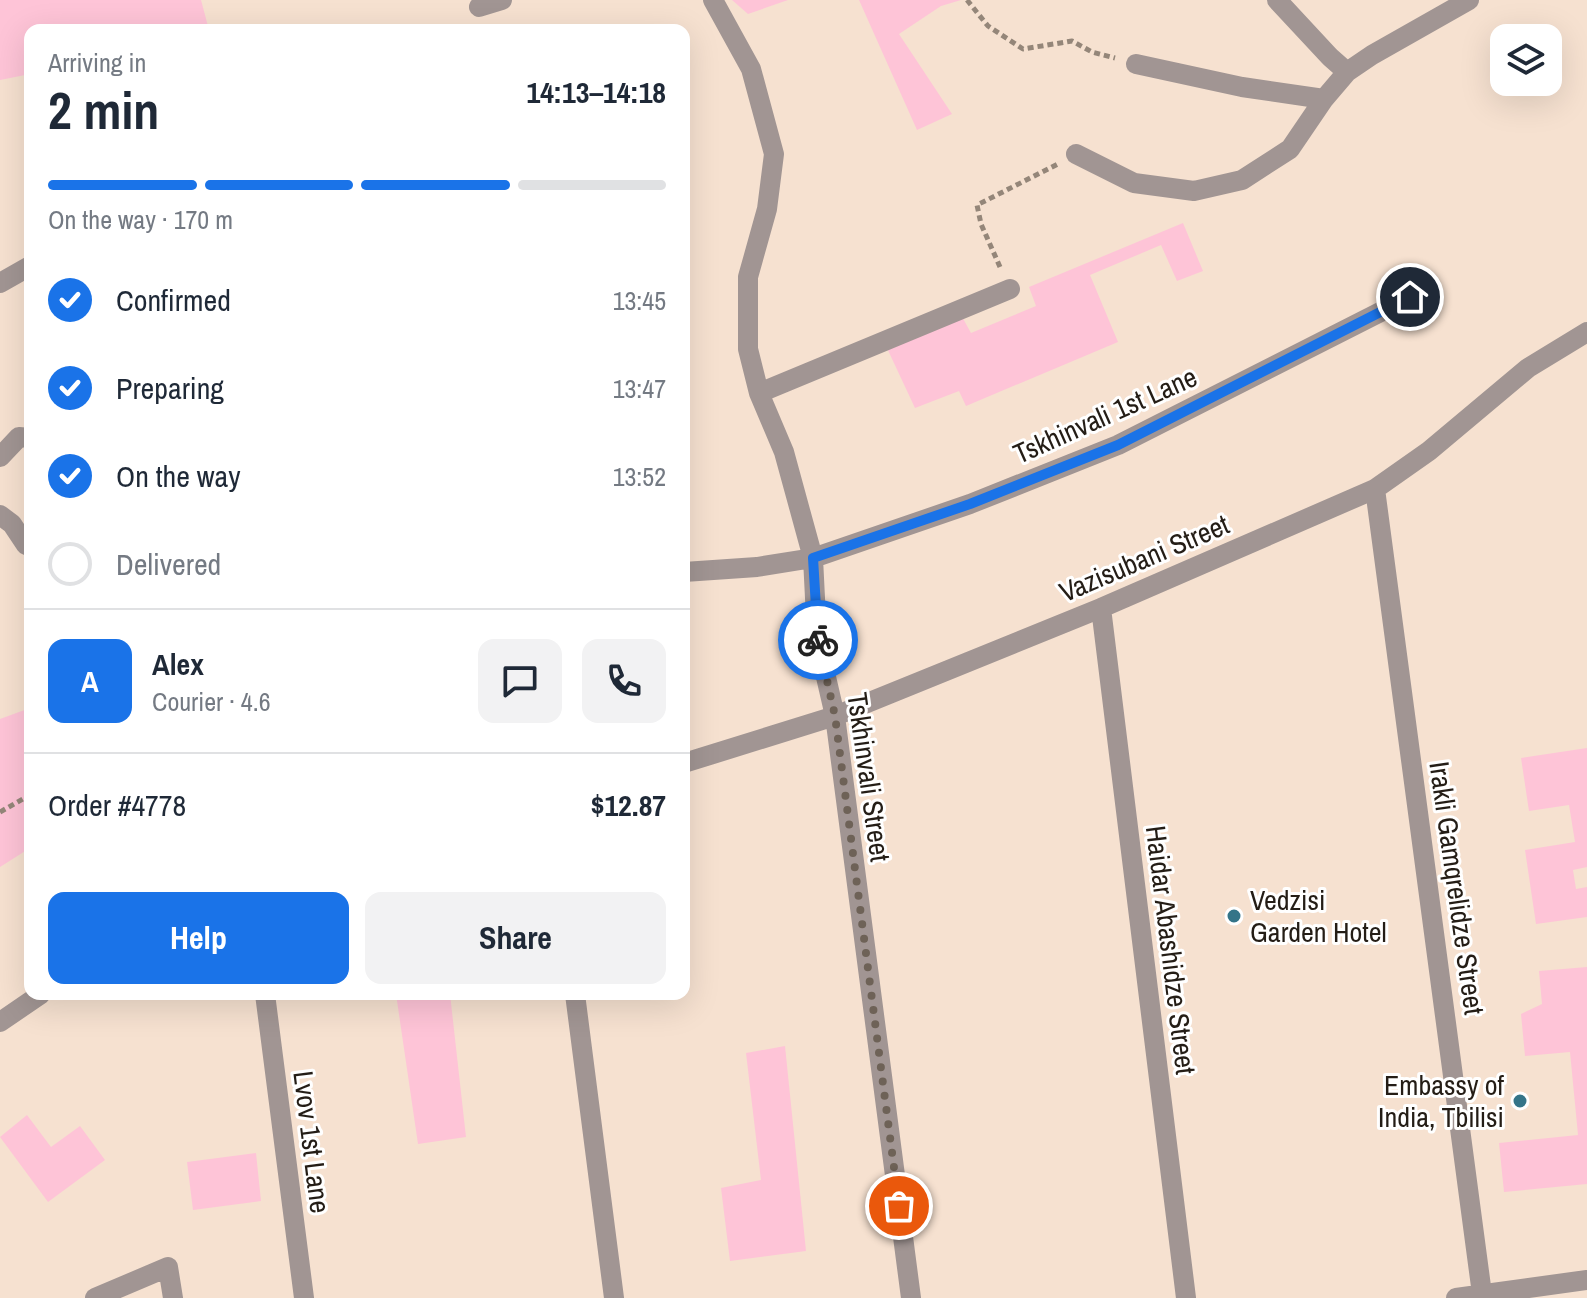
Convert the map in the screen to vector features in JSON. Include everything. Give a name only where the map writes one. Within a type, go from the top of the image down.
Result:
[{"type":"street","points":[[479,7],[502,0]]},
{"type":"street","name":"Tskhinvali Street","points":[[713,0],[751,69],[774,154],[767,209],[748,277],[748,349],[759,393],[784,452],[813,558],[817,638],[835,716],[911,1298]]},
{"type":"street","points":[[1277,0],[1347,72]]},
{"type":"street","points":[[1076,154],[1134,183],[1194,191],[1242,180],[1290,149],[1324,99],[1347,72],[1469,0]]},
{"type":"street","points":[[1136,64],[1242,87],[1324,99]]},
{"type":"street","points":[[0,283],[24,269]]},
{"type":"street","points":[[759,393],[1010,289]]},
{"type":"street","name":"Tskhinvali 1st Lane","points":[[690,572],[757,567],[813,558],[970,504],[1118,445],[1410,297]]},
{"type":"street","name":"Vazisubani Street","points":[[690,761],[835,716],[1101,608],[1375,489],[1429,451],[1528,368],[1587,332]]},
{"type":"street","points":[[0,457],[19,437],[24,437]]},
{"type":"street","name":"Irakli Gamqrelidze Street","points":[[1375,489],[1482,1294]]},
{"type":"street","points":[[0,515],[12,524],[24,542]]},
{"type":"street","name":"Haidar Abashidze Street","points":[[1101,608],[1186,1298]]},
{"type":"street","points":[[0,1022],[32,1000]]},
{"type":"street","name":"Lvov 1st Lane","points":[[266,1000],[304,1298]]},
{"type":"street","points":[[576,1000],[614,1298]]},
{"type":"street","points":[[95,1298],[168,1267],[173,1298]]},
{"type":"street","points":[[1456,1298],[1587,1280]]},
{"type":"path","points":[[967,0],[988,26],[1023,49],[1072,41],[1092,52],[1136,64]]},
{"type":"path","points":[[1010,289],[981,224],[977,205],[1076,154]]},
{"type":"path","points":[[0,812],[24,798]]},
{"type":"shaded area","points":[[0,0],[201,0],[207,24],[24,24],[24,75],[0,80]]},
{"type":"shaded area","points":[[732,0],[788,0],[748,14]]},
{"type":"shaded area","points":[[859,0],[961,0],[941,6],[899,34],[952,114],[917,130]]},
{"type":"shaded area","points":[[1183,223],[1203,271],[1177,281],[1161,245],[1090,275],[1118,342],[966,406],[959,391],[915,408],[886,346],[960,313],[971,333],[1036,306],[1029,287]]},
{"type":"shaded area","points":[[24,710],[24,852],[0,867],[0,719]]},
{"type":"shaded area","points":[[1587,748],[1587,867],[1573,870],[1576,889],[1587,887],[1587,917],[1536,924],[1525,850],[1575,842],[1569,805],[1529,811],[1521,758]]},
{"type":"shaded area","points":[[1587,967],[1587,1184],[1504,1192],[1499,1143],[1578,1135],[1570,1052],[1525,1056],[1521,1014],[1542,1004],[1539,971]]},
{"type":"shaded area","points":[[397,1000],[451,1000],[466,1137],[418,1144]]},
{"type":"shaded area","points":[[785,1046],[806,1251],[730,1261],[721,1188],[761,1180],[746,1053]]},
{"type":"shaded area","points":[[27,1115],[51,1147],[80,1126],[105,1160],[48,1202],[0,1137]]},
{"type":"shaded area","points":[[256,1153],[261,1201],[193,1210],[187,1162]]},
{"type":"way so far","points":[[818,640],[835,716],[899,1206]]},
{"type":"place","name":"Vedzisi Garden Hotel","points":[[1234,916]]},
{"type":"place","name":"Embassy of India, Tbilisi","points":[[1520,1101]]},
{"type":"route","points":[[818,640],[813,558],[970,504],[1118,445],[1410,297]]}]
